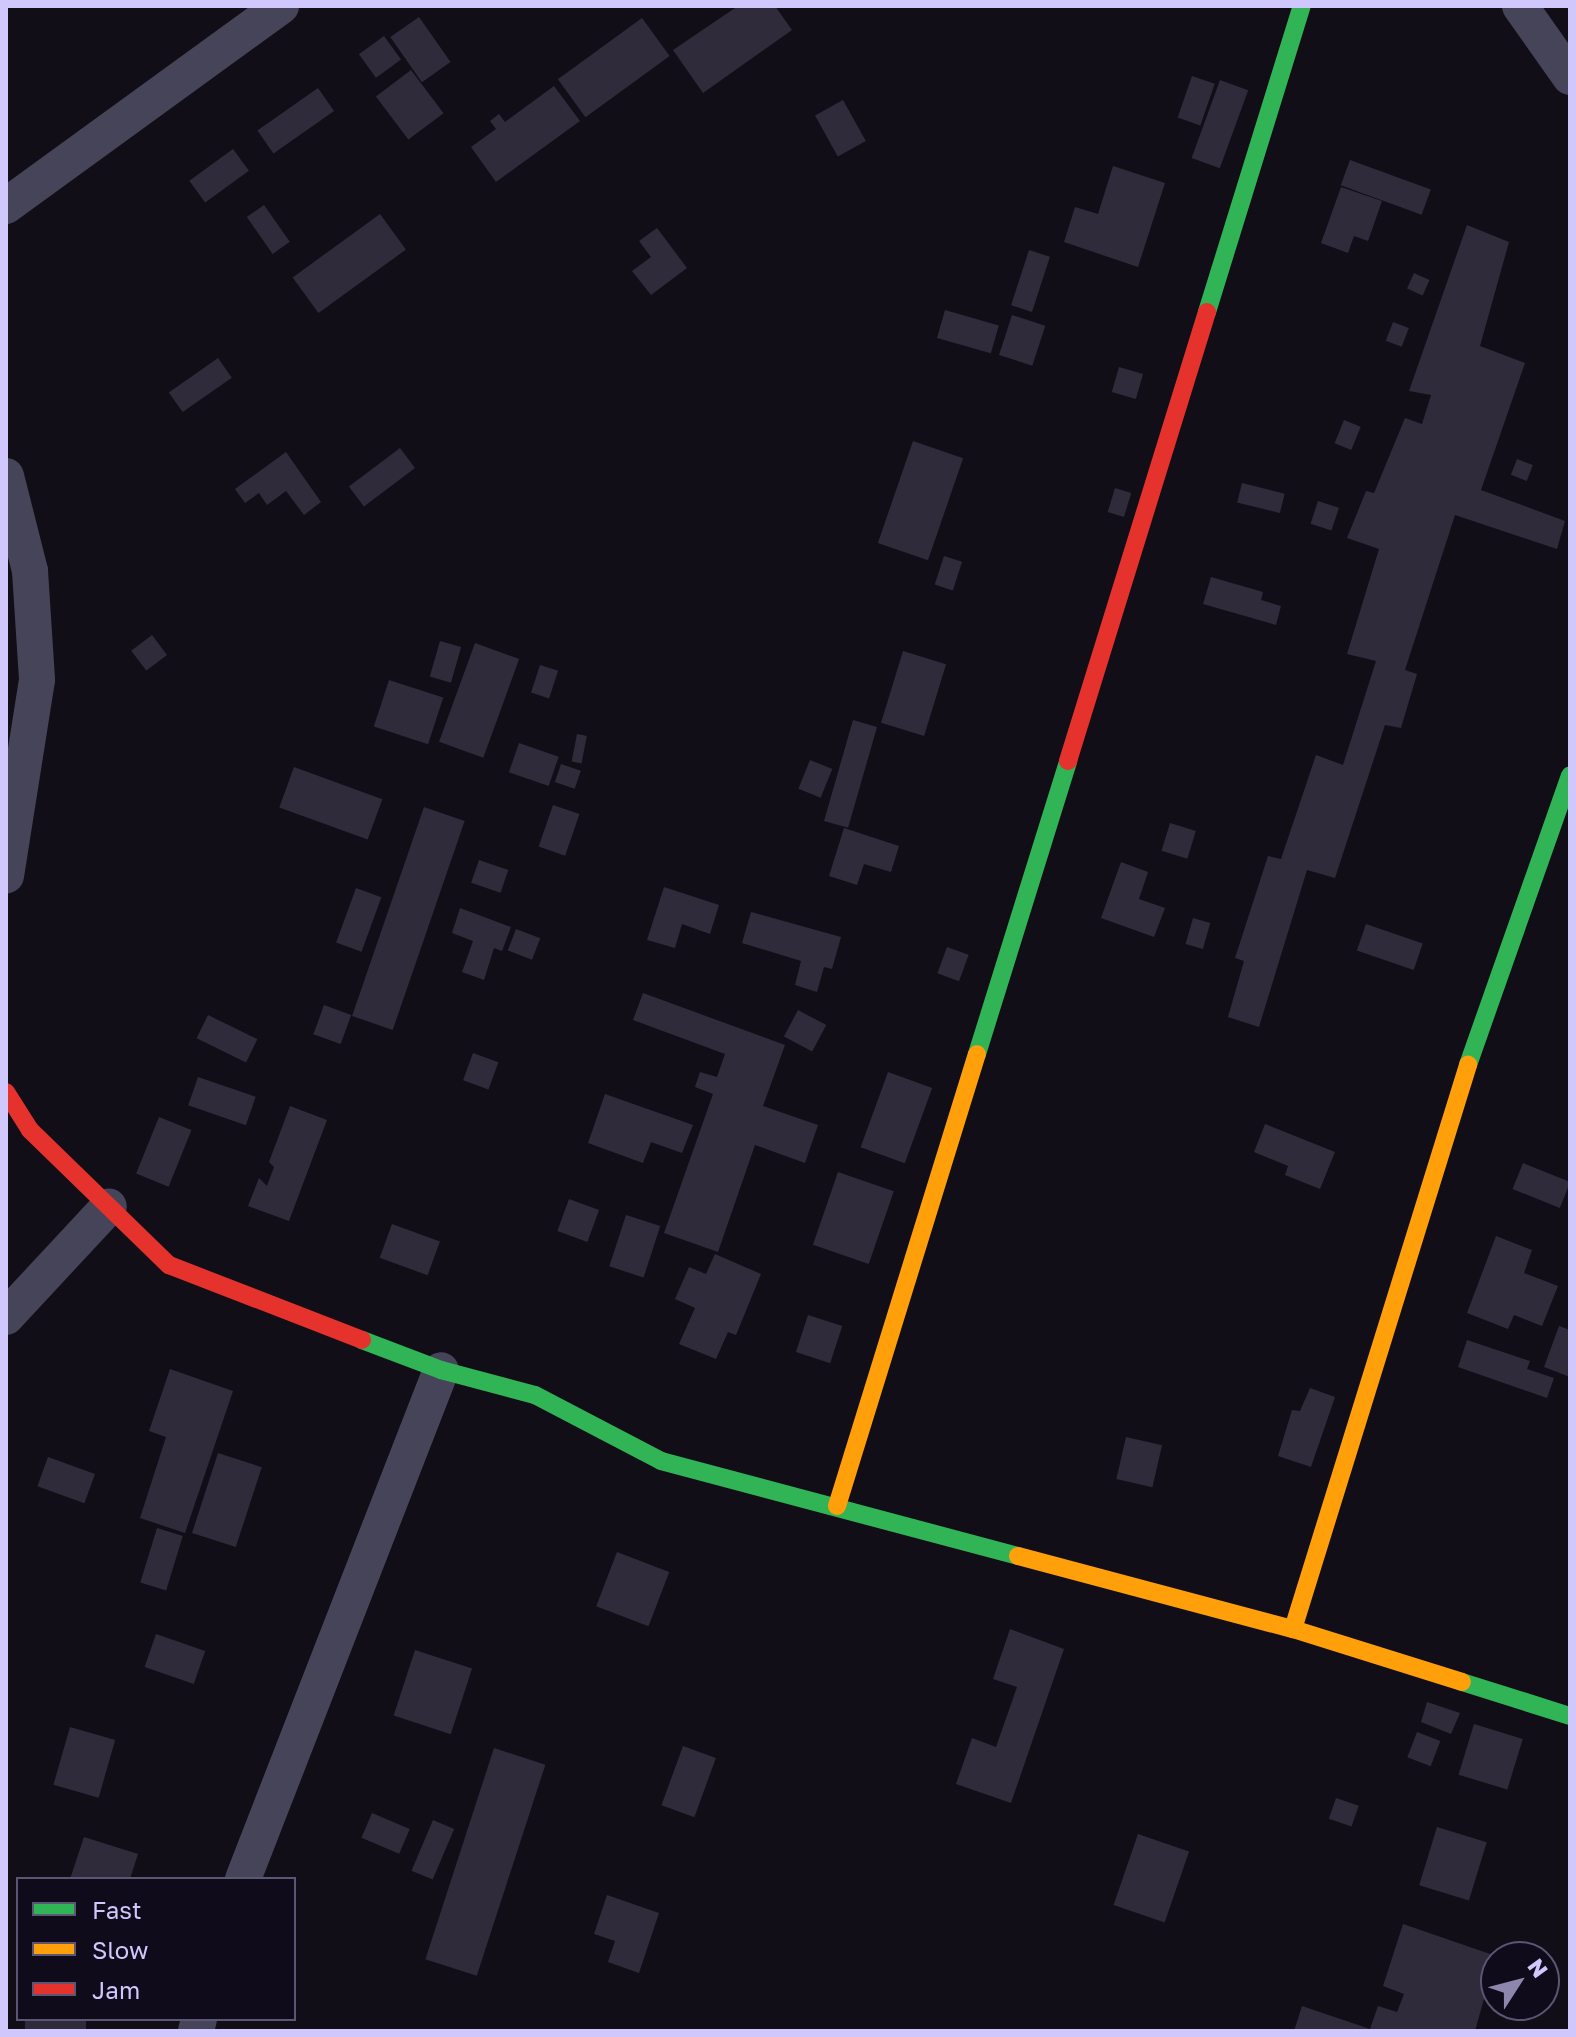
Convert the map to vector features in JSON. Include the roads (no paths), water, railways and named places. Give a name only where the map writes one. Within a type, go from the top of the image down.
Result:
[{"type":"street","points":[[6,206],[281,6]]},
{"type":"street","points":[[837,1506],[1302,6]]},
{"type":"street","points":[[1520,6],[1570,77]]},
{"type":"street","points":[[6,476],[30,571],[37,680],[6,876]]},
{"type":"street","points":[[1293,1629],[1444,1132],[1570,775]]},
{"type":"street","points":[[6,1092],[30,1130],[169,1265],[441,1370],[535,1395],[661,1461],[1293,1629],[1570,1716]]},
{"type":"street","points":[[6,1317],[109,1206]]},
{"type":"street","points":[[244,1877],[441,1370]]}]
